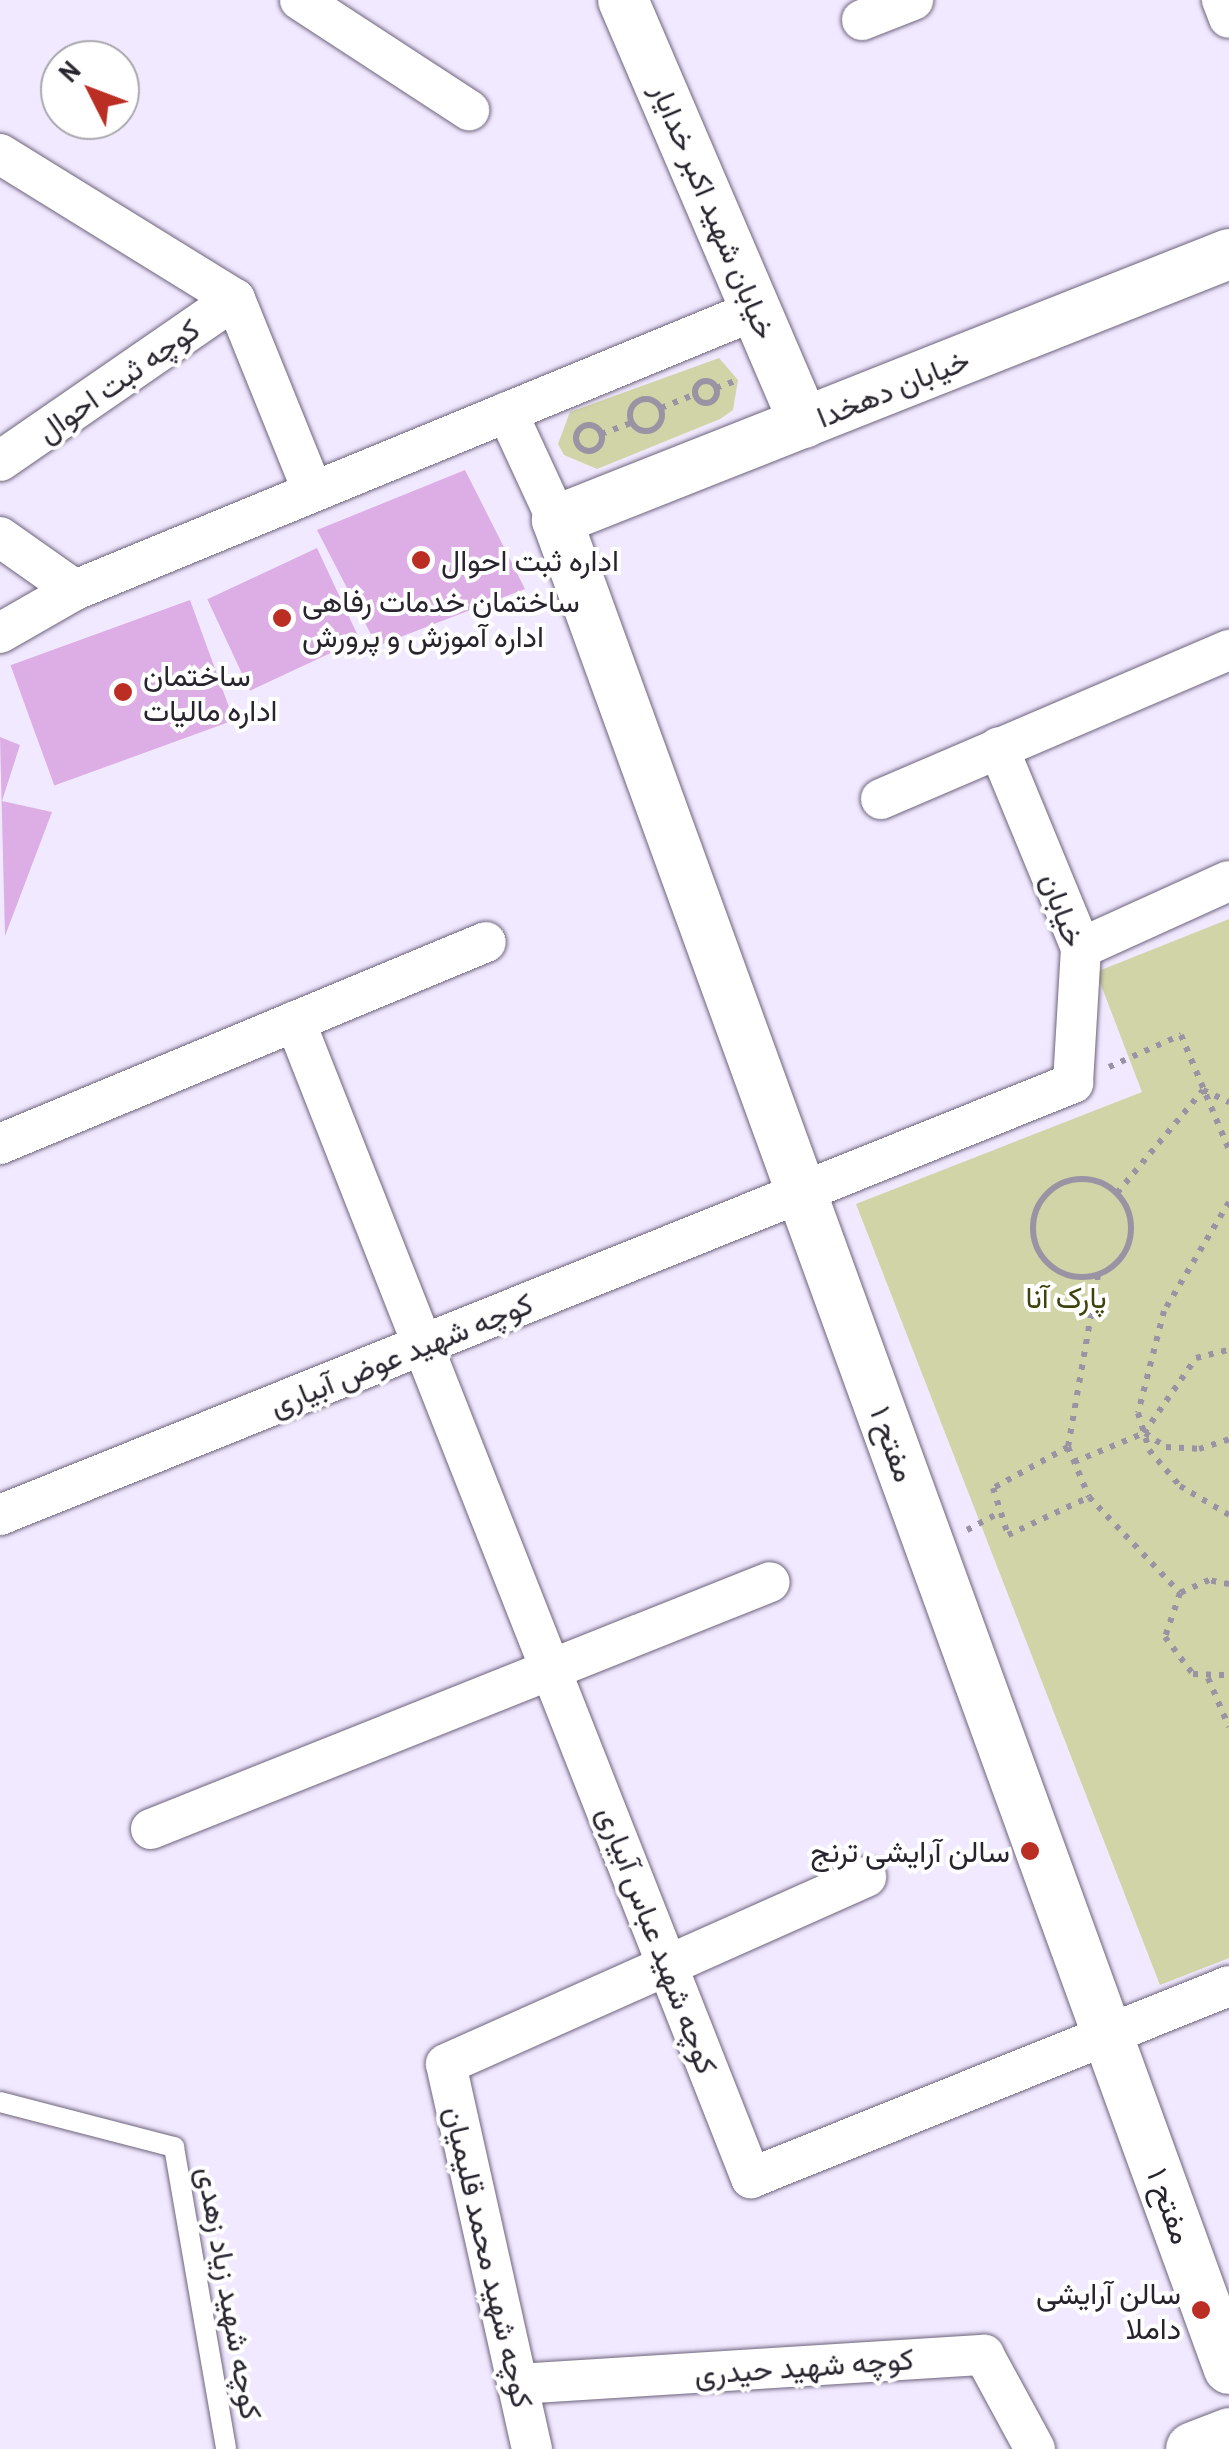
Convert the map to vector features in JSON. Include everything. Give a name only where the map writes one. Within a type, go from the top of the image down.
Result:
[{"type":"main road","points":[[1193,2449],[1229,2435]]},
{"type":"street","points":[[300,0],[468,110]]},
{"type":"street","name":"خیابان شهید اکبر خدایار","points":[[623,0],[804,423]]},
{"type":"street","points":[[862,20],[913,0]]},
{"type":"street","points":[[1222,0],[1229,18]]},
{"type":"street","name":"کوچه ثبت احوال","points":[[0,154],[235,299],[313,492]]},
{"type":"street","name":"خیابان دهخدا","points":[[557,520],[1229,254]]},
{"type":"street","name":"کوچه ثبت احوال","points":[[0,461],[235,299]]},
{"type":"street","points":[[0,633],[75,590],[758,309]]},
{"type":"street","points":[[507,412],[557,520]]},
{"type":"street","name":"مفتح ۱","points":[[557,520],[1229,2368]]},
{"type":"street","points":[[0,537],[75,590]]},
{"type":"street","points":[[881,799],[1229,650]]},
{"type":"street","name":"خیابان","points":[[998,747],[1081,948],[1073,1083]]},
{"type":"street","points":[[1081,948],[1229,881]]},
{"type":"street","points":[[0,1144],[486,942]]},
{"type":"street","name":"کوچه شهید عباس آبیاری","points":[[295,1021],[751,2178],[1108,2035]]},
{"type":"street","name":"کوچه شهید عوض آبیاری","points":[[0,1515],[1073,1083]]},
{"type":"street","points":[[151,1829],[770,1582]]},
{"type":"street","points":[[667,1965],[866,1876]]},
{"type":"street","name":"کوچه شهید محمد قلیمیان","points":[[532,2449],[446,2064],[667,1965]]},
{"type":"street","points":[[1108,2035],[1229,1986]]},
{"type":"street","name":"کوچه شهید حیدری","points":[[518,2384],[984,2355],[1035,2449]]},
{"type":"lane","name":"کوچه شهید زیاد زهدی","points":[[0,2102],[174,2147],[226,2449]]},
{"type":"path","points":[[730,366],[738,380],[738,394]]},
{"type":"path","points":[[695,394],[709,402],[716,388],[738,380]]},
{"type":"path","points":[[631,423],[639,400],[661,408],[695,394],[702,381],[716,388]]},
{"type":"path","points":[[601,434],[582,426],[576,441],[591,450],[601,434],[631,423],[651,430],[661,408]]},
{"type":"path","points":[[1073,1083],[1181,1035],[1229,1150]]},
{"type":"path","points":[[1203,1090],[1229,1102]]},
{"type":"path","points":[[1117,1193],[1203,1090]]},
{"type":"path","points":[[1098,1275],[1050,1266],[1033,1223],[1059,1185],[1089,1180],[1117,1193],[1130,1239],[1098,1275],[1068,1447],[1089,1497],[1180,1593]]},
{"type":"path","points":[[1229,1202],[1164,1311],[1138,1413],[1144,1432],[1180,1486],[1229,1515]]},
{"type":"path","points":[[1074,1462],[1144,1432],[1196,1358],[1229,1350]]},
{"type":"path","points":[[1144,1432],[1166,1447],[1229,1439]]},
{"type":"path","points":[[1068,1447],[993,1488],[1008,1534],[1089,1497]]},
{"type":"path","points":[[1229,1584],[1210,1580],[1180,1593],[1165,1621],[1170,1652],[1208,1678],[1229,1727]]},
{"type":"path","points":[[1208,1678],[1229,1675]]},
{"type":"green space","points":[[719,358],[738,380],[733,410],[720,419],[597,469],[564,455],[558,444],[570,412]]},
{"type":"green space","name":"پارک آنا","points":[[1229,919],[1229,1958],[1160,1985],[856,1204],[1142,1092],[1096,972]]},
{"type":"building","name":"اداره ثبت احوال","points":[[465,470],[525,589],[377,646],[317,530]]},
{"type":"building","name":"ساختمان خدمات رفاهی اداره آموزش و پرورش","points":[[317,548],[360,640],[250,691],[207,599]]},
{"type":"building","name":"ساختمان اداره مالیات","points":[[190,600],[234,720],[54,786],[11,665]]},
{"type":"building","points":[[0,737],[20,745],[2,801],[52,812],[5,936]]},
{"type":"place","name":"اداره ثبت احوال","points":[[421,560]]},
{"type":"place","name":"ساختمان خدمات رفاهی اداره آموزش و پرورش","points":[[282,618]]},
{"type":"place","name":"ساختمان اداره مالیات","points":[[123,692]]},
{"type":"place","name":"سالن آرایشی ترنج","points":[[1030,1851]]},
{"type":"place","name":"سالن آرایشی داملا","points":[[1201,2310]]}]
